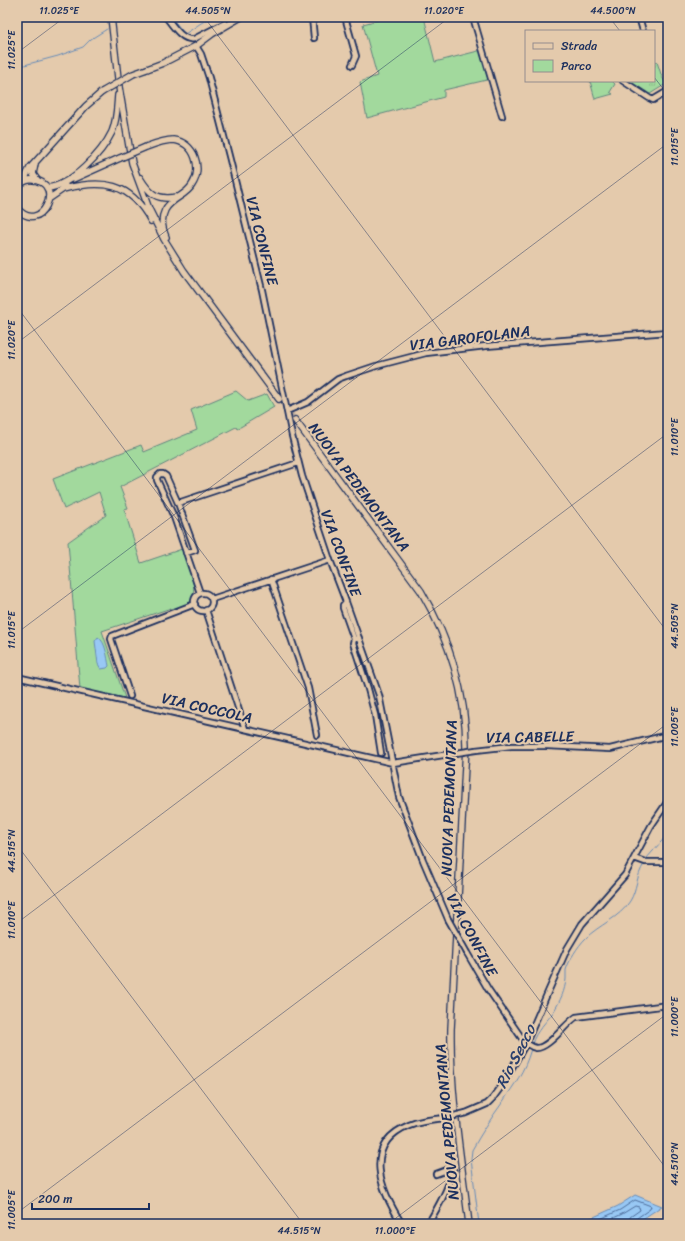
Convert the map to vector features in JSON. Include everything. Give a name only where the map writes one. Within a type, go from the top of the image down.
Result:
[{"type":"main road","points":[[111,17],[119,87],[132,163],[142,193],[156,225],[178,262],[279,399]]},
{"type":"main road","points":[[17,188],[23,182],[30,168],[86,106],[102,92],[133,74],[163,63],[196,46],[212,34],[240,17]]},
{"type":"main road","points":[[17,208],[26,215],[39,214],[47,207],[50,198],[85,166],[106,143],[116,119],[119,87]]},
{"type":"main road","points":[[62,186],[84,174],[160,142],[173,140],[182,143],[189,148],[195,157],[197,166],[195,181],[192,187],[169,204],[164,212],[164,232],[215,313]]},
{"type":"main road","points":[[36,162],[33,174],[38,181],[47,188],[50,198]]},
{"type":"main road","points":[[132,163],[146,187],[152,194],[168,198],[178,196]]},
{"type":"main road","points":[[23,182],[28,180],[38,181]]},
{"type":"main road","points":[[47,188],[98,183],[109,185],[127,192],[141,205],[167,250],[178,262]]},
{"type":"main road","name":"NUOVA PEDEMONTANA","points":[[295,420],[421,591],[446,642],[457,677],[463,709],[466,747],[451,1062],[452,1087],[469,1224]]},
{"type":"street","points":[[166,17],[188,40],[194,39],[240,17]]},
{"type":"street","points":[[312,17],[314,38]]},
{"type":"street","points":[[345,17],[356,56],[352,65]]},
{"type":"street","points":[[473,17],[502,116]]},
{"type":"street","points":[[639,17],[643,30]]},
{"type":"street","name":"VIA CONFINE","points":[[196,46],[202,54],[209,78],[262,290],[298,463],[330,560],[346,602],[357,639],[372,671],[384,714],[391,762],[399,797],[425,867],[448,919],[488,989],[527,1044]]},
{"type":"street","points":[[624,82],[653,100],[668,91]]},
{"type":"street","name":"VIA GAROFOLANA","points":[[287,410],[308,402],[338,379],[376,366],[426,353],[479,347],[668,332]]},
{"type":"street","points":[[178,503],[298,463]]},
{"type":"street","points":[[186,553],[195,550],[178,503],[166,476],[162,473],[158,475],[157,480],[172,512],[186,553],[200,593]]},
{"type":"street","points":[[212,599],[330,560]]},
{"type":"street","points":[[272,579],[307,684],[318,735]]},
{"type":"street","points":[[200,593],[208,594],[212,599],[212,605],[206,610],[199,610],[195,604],[195,598],[200,593]]},
{"type":"street","points":[[130,696],[111,639],[112,636],[195,604]]},
{"type":"street","points":[[206,610],[245,729]]},
{"type":"street","points":[[357,639],[353,643],[376,715],[381,753]]},
{"type":"street","name":"VIA COCCOLA","points":[[17,677],[391,762]]},
{"type":"street","points":[[376,715],[384,714]]},
{"type":"street","name":"VIA CABELLE","points":[[391,762],[398,763],[456,753],[511,746],[610,749],[668,735]]},
{"type":"street","points":[[402,1224],[382,1186],[379,1168],[381,1155],[389,1139],[397,1132],[411,1124],[466,1113],[480,1108],[493,1098],[527,1044],[564,956],[582,924],[625,875],[651,826],[668,802]]},
{"type":"street","points":[[634,858],[644,862],[668,862]]},
{"type":"street","points":[[527,1044],[534,1047],[542,1047],[576,1017],[668,1005]]},
{"type":"street","points":[[428,1224],[440,1204],[453,1170],[452,1168],[436,1174]]},
{"type":"green space","points":[[389,17],[424,17],[435,62],[482,50],[491,79],[444,90],[444,97],[367,118],[360,82],[377,76],[363,24]]},
{"type":"green space","points":[[657,62],[666,84],[650,94],[632,82],[655,82],[655,63]]},
{"type":"green space","points":[[590,82],[613,82],[615,84],[610,92],[613,94],[595,99]]},
{"type":"green space","points":[[236,391],[248,401],[267,394],[274,407],[237,429],[236,427],[120,487],[128,508],[124,509],[141,563],[182,549],[193,581],[193,594],[188,604],[172,610],[171,608],[102,631],[125,698],[80,689],[68,542],[106,515],[99,492],[64,509],[53,479],[141,445],[144,452],[197,430],[191,410]]},
{"type":"water","points":[[98,637],[103,642],[106,650],[109,666],[107,668],[101,669],[98,664],[95,641]]},
{"type":"water","points":[[635,1195],[662,1206],[635,1224],[584,1224],[585,1221],[618,1206]]},
{"type":"waterway","points":[[118,23],[128,17]]},
{"type":"waterway","points":[[171,17],[185,34],[213,17]]},
{"type":"waterway","points":[[17,67],[58,56],[83,47],[91,39],[107,29]]},
{"type":"waterway","name":"Rio Secco","points":[[646,859],[668,834]]},
{"type":"waterway","name":"Rio Secco","points":[[532,1044],[536,1034],[554,1011],[560,1000],[566,979],[566,970],[574,953],[590,934],[615,917],[626,907],[632,897],[639,873],[644,864]]},
{"type":"waterway","name":"Rio Secco","points":[[479,1224],[471,1159],[472,1150],[486,1126],[519,1078],[531,1049]]},
{"type":"tunnel","points":[[279,399],[295,420]]}]
